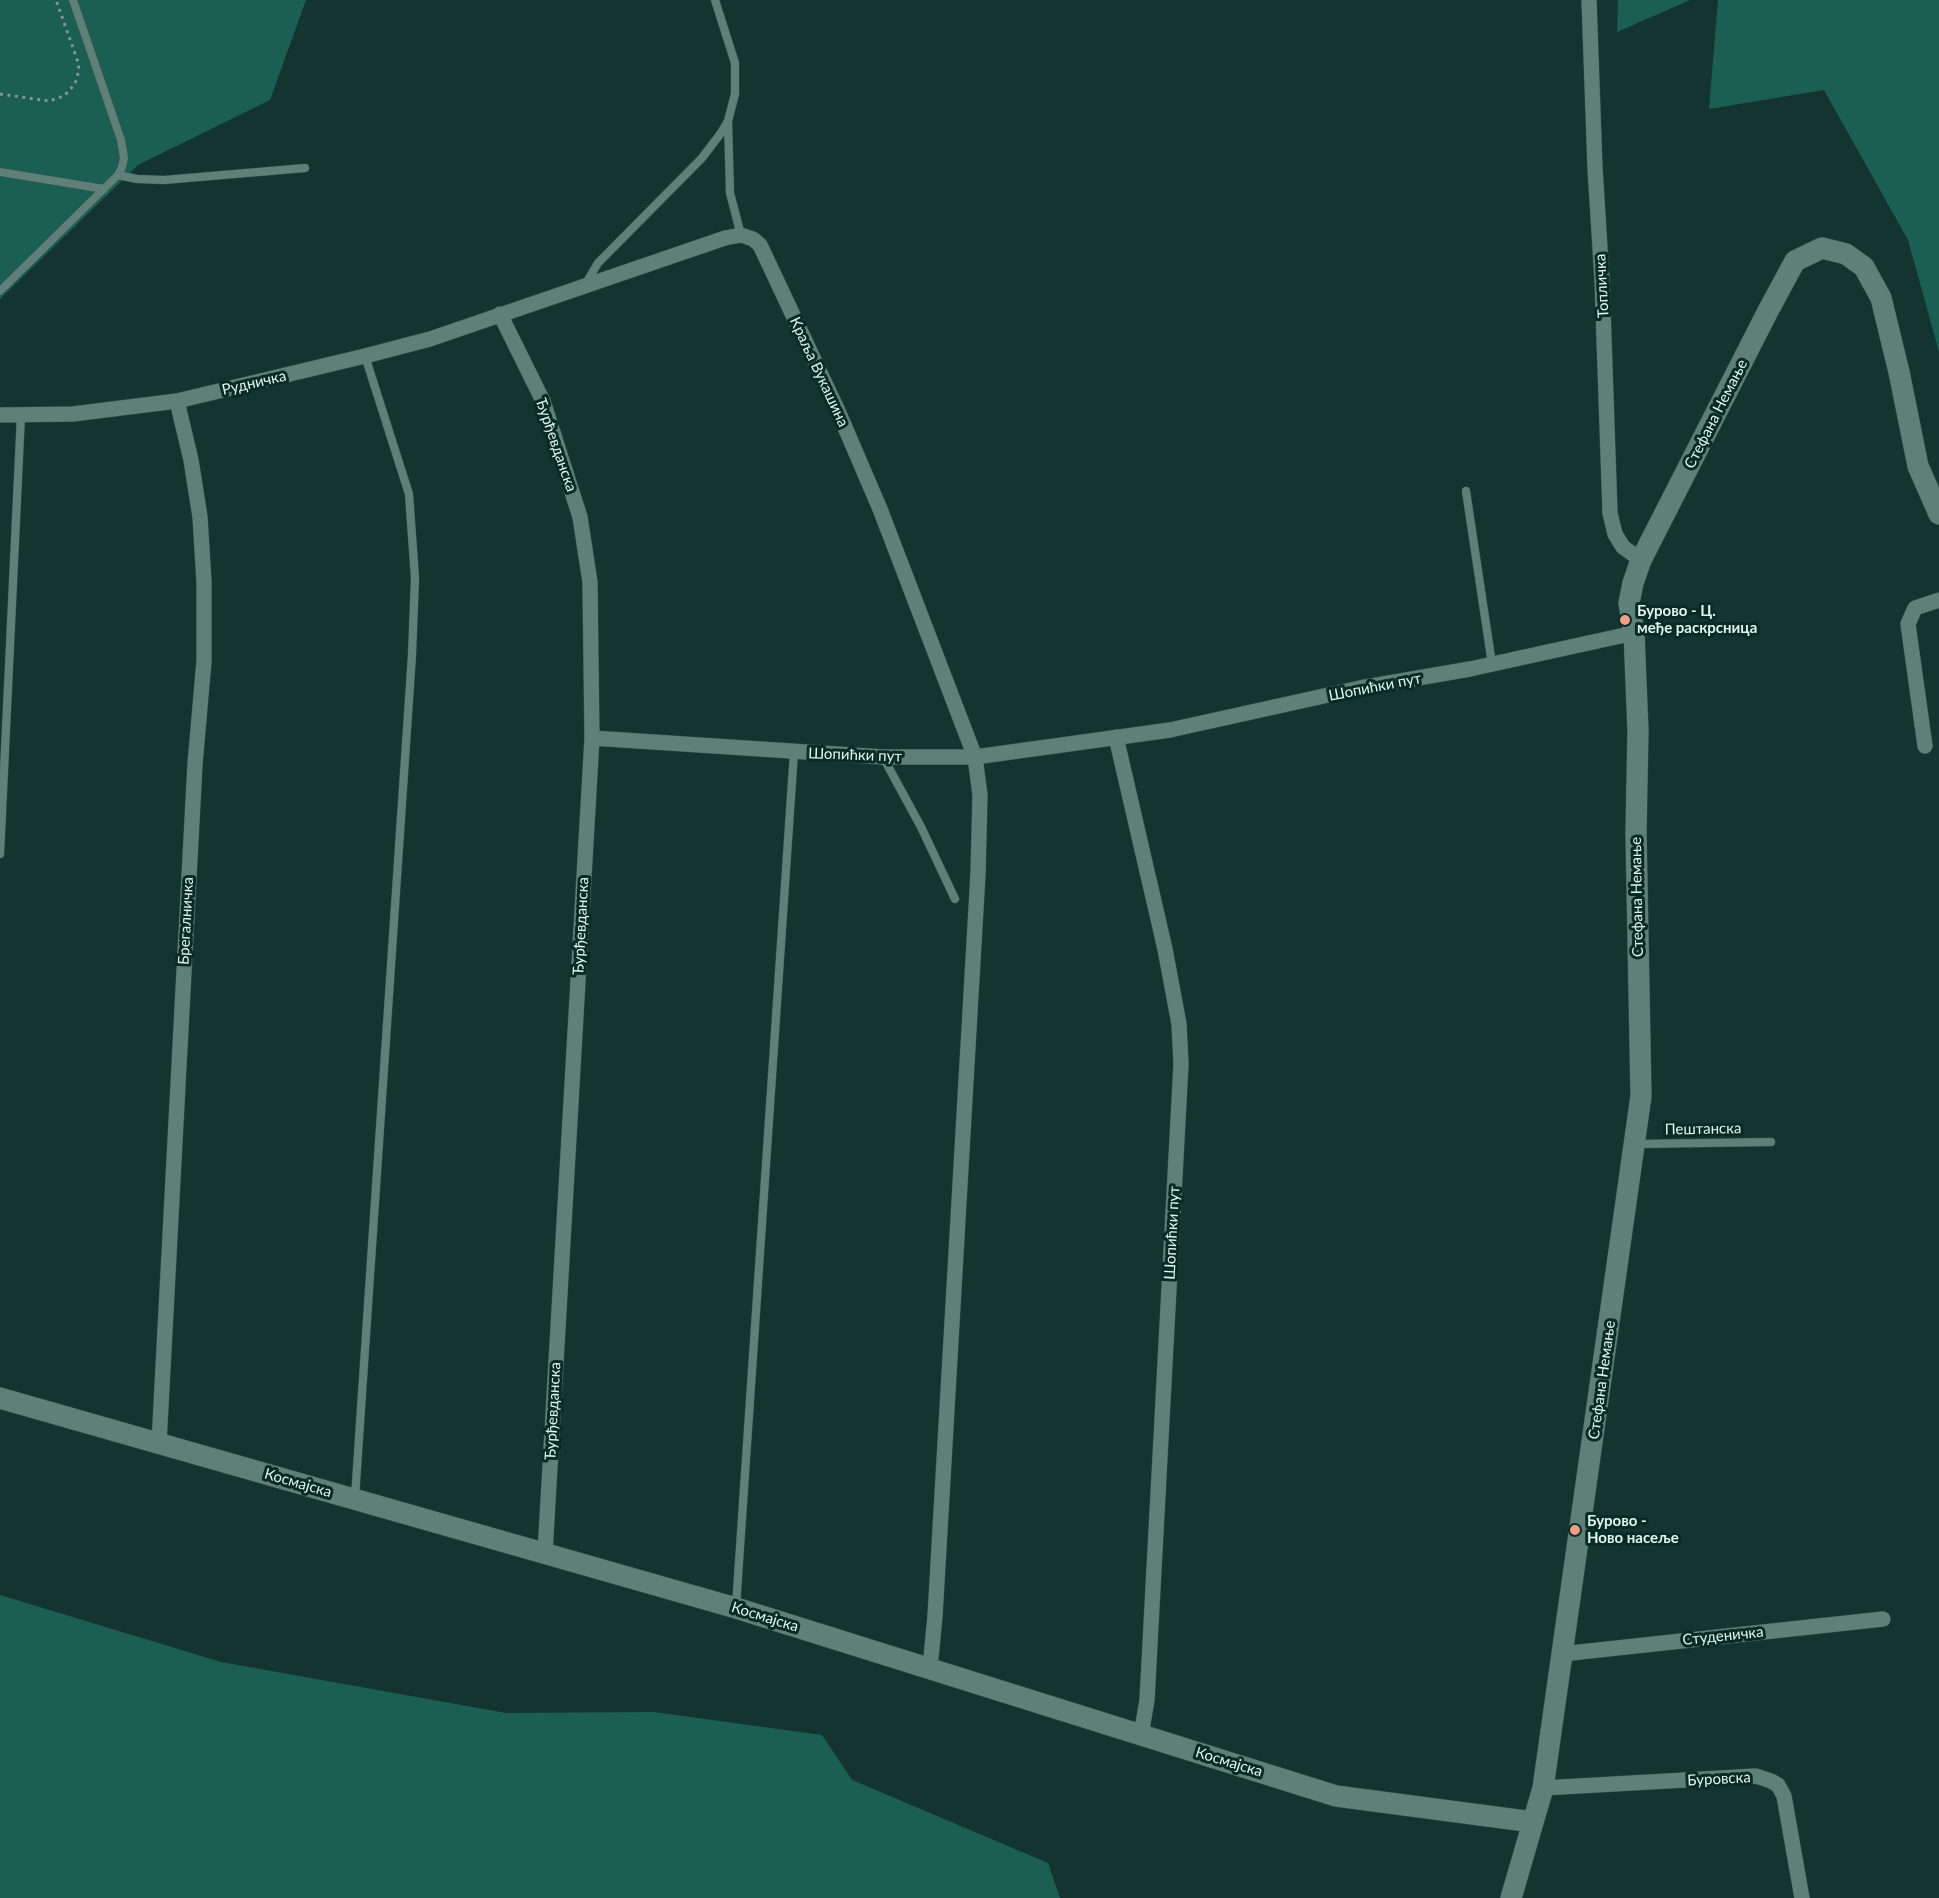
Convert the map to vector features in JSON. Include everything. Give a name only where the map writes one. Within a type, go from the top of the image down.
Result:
[{"type":"street","name":"Топличка","points":[[1589,0],[1610,513],[1615,534],[1623,547],[1641,560]]},
{"type":"street","points":[[500,314],[724,238],[741,235]]},
{"type":"street","name":"Краља Вукашина","points":[[741,235],[753,239],[760,245],[838,411],[880,509],[975,757],[980,795],[978,874],[935,1616],[930,1668]]},
{"type":"street","name":"Стефана Немање","points":[[1511,1898],[1543,1788],[1641,1096],[1635,832],[1638,731],[1634,633],[1629,603],[1641,560],[1768,311],[1796,261],[1822,248],[1846,254],[1864,267],[1881,298],[1918,466],[1939,514]]},
{"type":"street","name":"Рудничка","points":[[0,416],[73,414],[177,401],[365,357],[430,339],[500,314]]},
{"type":"street","name":"Ђурђевданска","points":[[500,314],[543,401],[580,517],[590,582],[592,738],[545,1553]]},
{"type":"street","name":"Брегалничка","points":[[159,1443],[194,776],[204,661],[204,582],[200,517],[191,460],[177,401]]},
{"type":"street","points":[[1925,746],[1908,624],[1915,608],[1939,600]]},
{"type":"street","name":"Шопићки пут","points":[[592,738],[883,757],[975,757],[1170,730],[1360,688],[1492,664],[1634,633]]},
{"type":"street","name":"Шопићки пут","points":[[1116,737],[1166,950],[1179,1024],[1181,1064],[1147,1700],[1141,1735]]},
{"type":"street","name":"Космајска","points":[[0,1398],[736,1608],[1336,1796],[1533,1822]]},
{"type":"street","name":"Студеничка","points":[[1562,1654],[1883,1619]]},
{"type":"street","name":"Буровска","points":[[1543,1788],[1756,1776],[1771,1781],[1778,1785],[1785,1796],[1802,1898]]},
{"type":"lane","points":[[0,291],[118,175],[124,158],[124,149],[74,0]]},
{"type":"lane","points":[[584,286],[598,263],[702,158],[728,120],[735,94],[735,63],[714,0]]},
{"type":"lane","points":[[728,120],[730,193],[741,235]]},
{"type":"lane","points":[[118,175],[137,179],[164,180],[305,168]]},
{"type":"lane","points":[[0,172],[104,189]]},
{"type":"lane","points":[[355,1499],[412,655],[415,578],[409,494],[365,357]]},
{"type":"lane","points":[[0,854],[21,415]]},
{"type":"lane","points":[[1466,491],[1492,664]]},
{"type":"lane","points":[[736,1608],[794,752]]},
{"type":"lane","points":[[883,757],[921,826],[955,899]]},
{"type":"lane","name":"Пештанска","points":[[1636,1144],[1771,1142]]},
{"type":"path","points":[[0,94],[50,101],[64,96],[75,84],[79,70],[78,62],[56,0]]},
{"type":"green space","points":[[0,0],[306,0],[270,100],[138,165],[0,299]]},
{"type":"green space","points":[[1618,0],[1690,0],[1617,32]]},
{"type":"green space","points":[[1718,0],[1939,0],[1939,352],[1908,240],[1824,90],[1709,109]]},
{"type":"green space","points":[[0,1595],[221,1662],[506,1713],[654,1712],[822,1735],[852,1780],[1048,1863],[1060,1898],[0,1898]]},
{"type":"place","name":"Бурово - Ц. међе раскрсница","points":[[1625,620]]},
{"type":"place","name":"Бурово - Ново насеље","points":[[1575,1530]]}]
